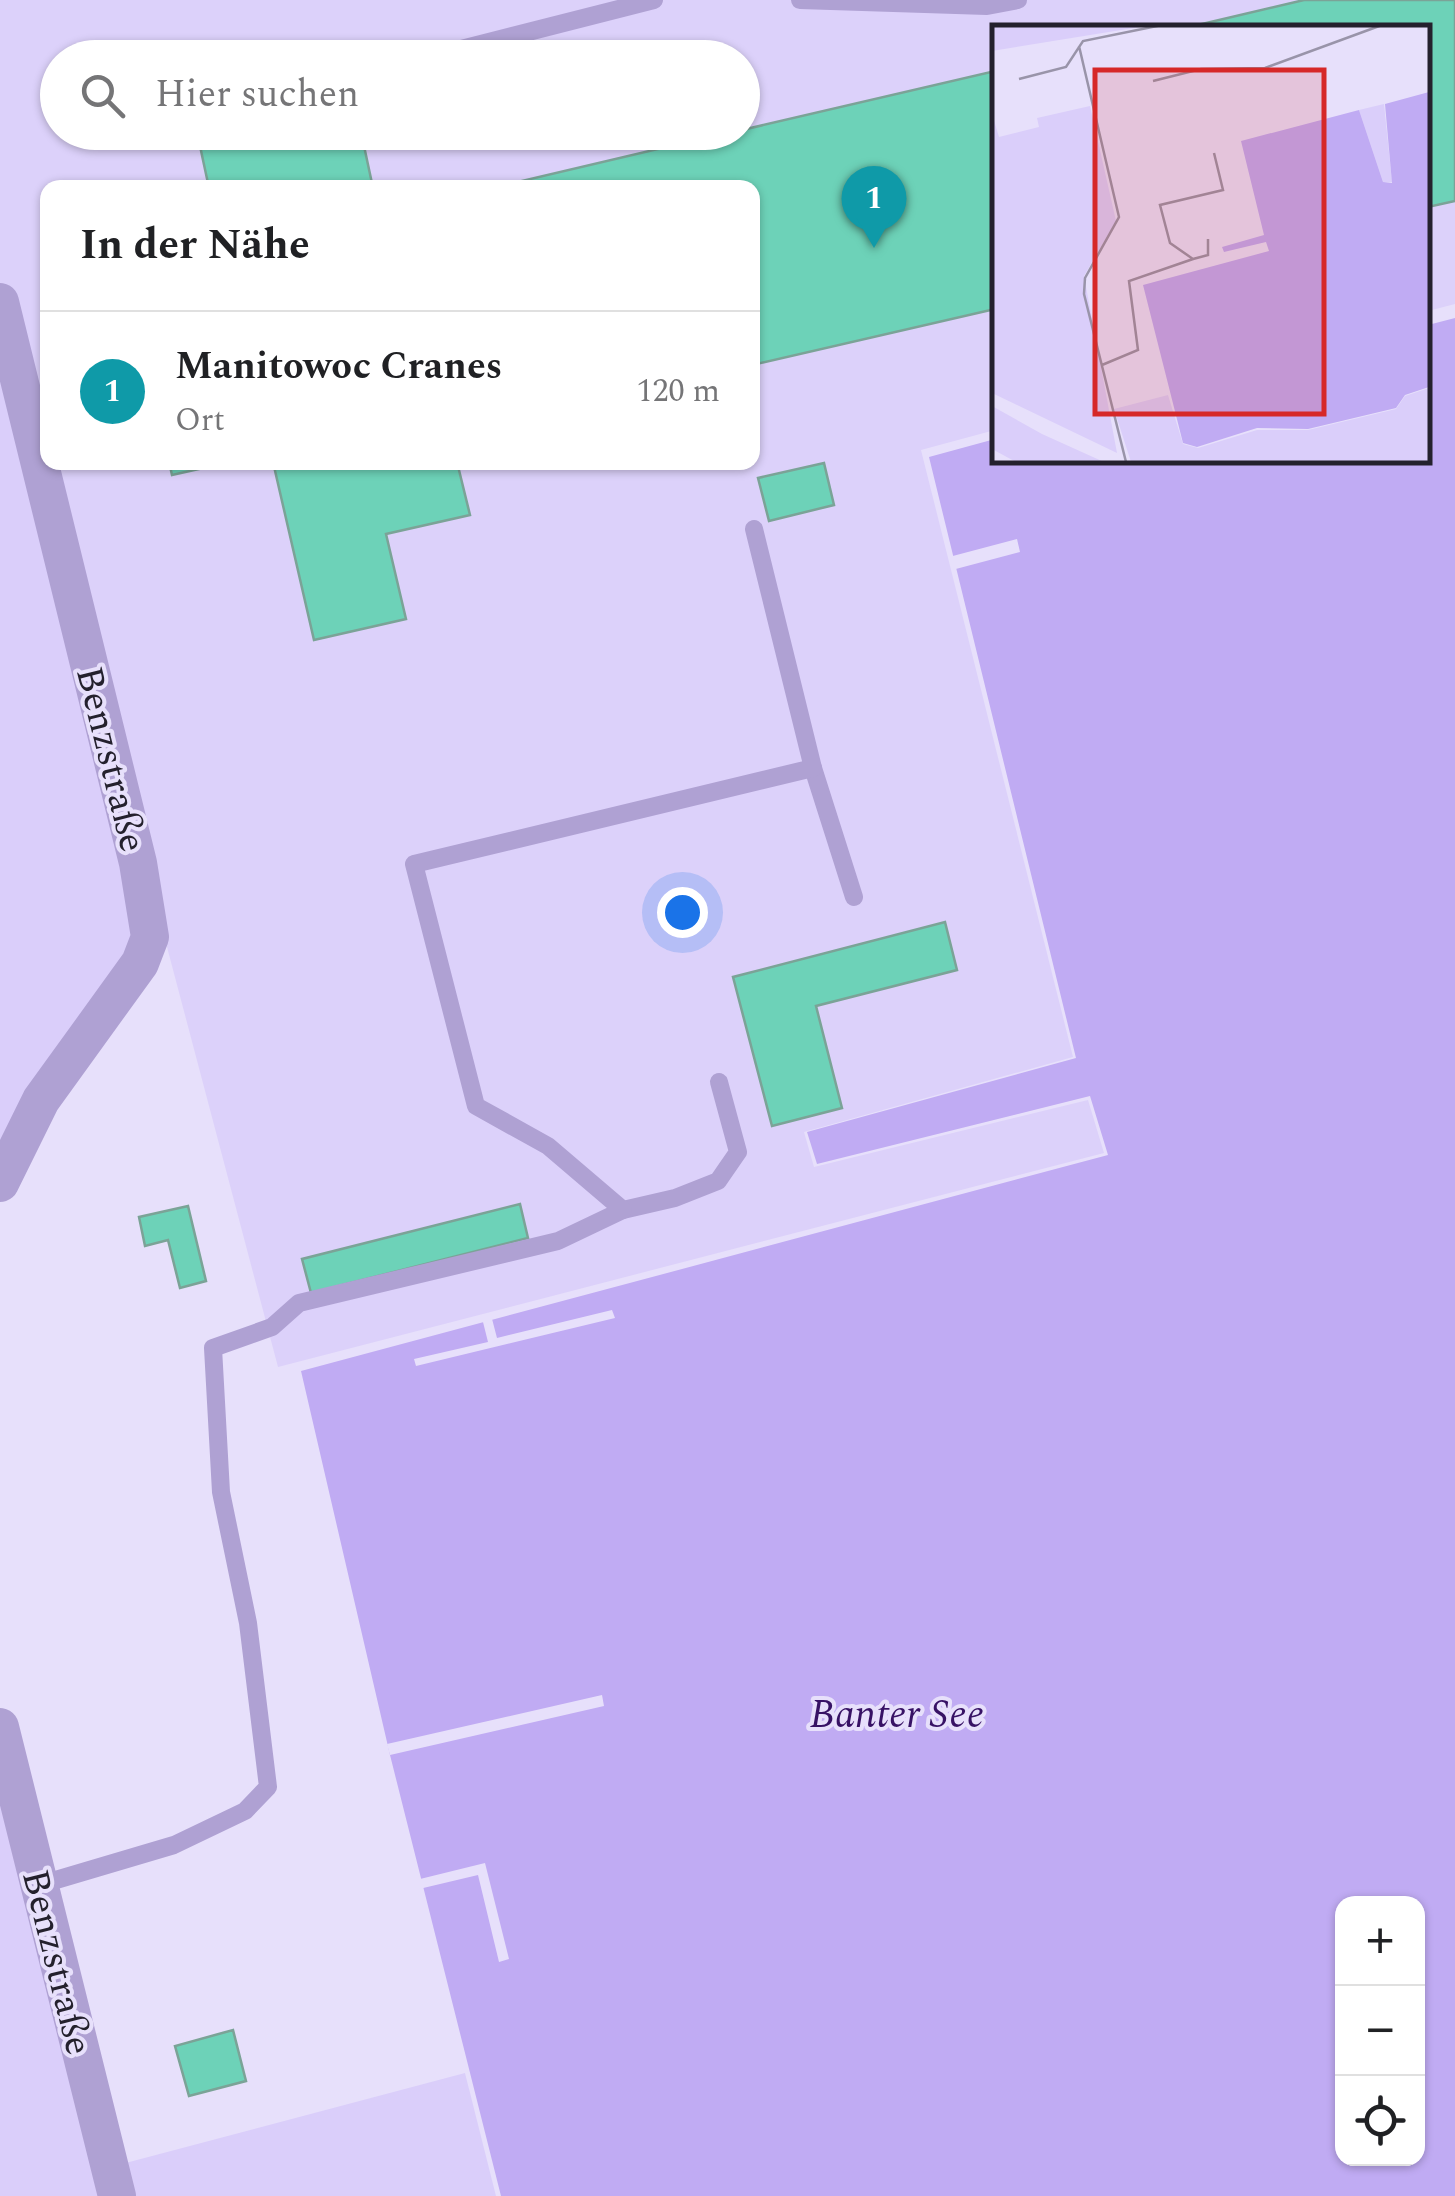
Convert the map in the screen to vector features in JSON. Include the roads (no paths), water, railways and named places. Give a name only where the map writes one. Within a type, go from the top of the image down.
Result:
[{"type":"street","name":"Benzstraße","points":[[0,302],[40,465]]},
{"type":"street","name":"Benzstraße","points":[[0,1182],[41,1100],[140,963],[150,937],[138,863],[41,470]]},
{"type":"street","name":"Benzstraße","points":[[0,1727],[118,2196]]},
{"type":"lane","points":[[497,40],[654,0]]},
{"type":"lane","points":[[800,0],[988,6],[1018,0]]},
{"type":"lane","points":[[754,529],[813,768],[854,897]]},
{"type":"lane","points":[[623,1210],[548,1146],[476,1106],[414,864],[813,768]]},
{"type":"lane","points":[[39,1885],[174,1845],[246,1810],[268,1787],[248,1622],[221,1492],[213,1348],[272,1327],[300,1303],[558,1241],[623,1210],[718,1182],[738,1152],[719,1082]]},
{"type":"water","name":"Banter See","points":[[1455,318],[1455,2196],[501,2196],[390,1755],[301,1371],[1108,1155],[1090,1096],[817,1164],[807,1132],[1076,1058],[929,457],[992,440],[992,462],[1430,462],[1430,324]]},
{"type":"place","name":"Manitowoc Cranes","points":[[874,248]]}]
